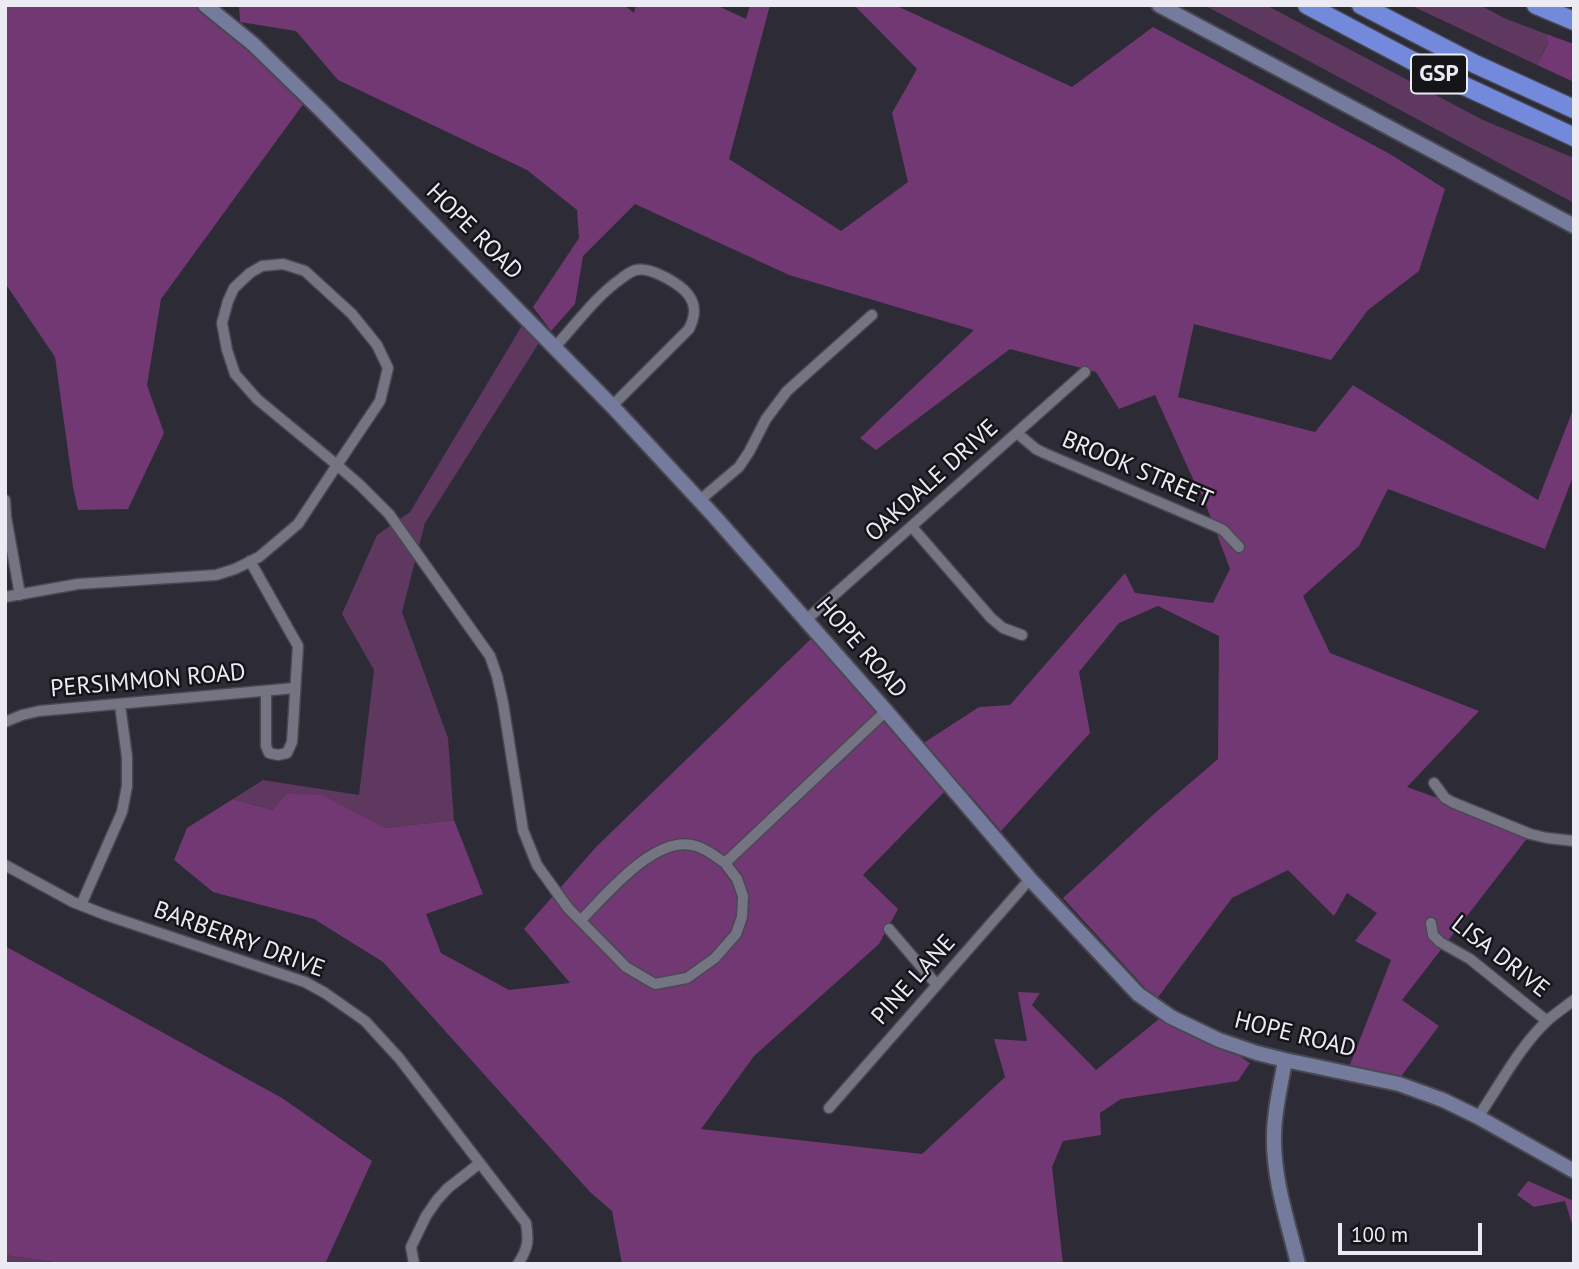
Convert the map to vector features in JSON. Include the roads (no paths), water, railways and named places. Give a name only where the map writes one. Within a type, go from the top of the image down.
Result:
[{"type":"highway","name":"GSP","points":[[1307,5],[1428,69],[1574,137]]},
{"type":"highway","name":"GSP","points":[[1361,5],[1475,64],[1574,109]]},
{"type":"highway","points":[[1536,5],[1574,21]]},
{"type":"street","name":"HOPE ROAD","points":[[205,5],[253,44],[324,113],[612,406],[700,500],[1030,879],[1148,1002],[1209,1036],[1257,1053],[1399,1084],[1443,1100],[1574,1171]]},
{"type":"street","points":[[1159,5],[1574,226]]},
{"type":"street","points":[[5,597],[78,584],[216,575],[259,557],[298,524],[337,465],[380,401],[388,368],[377,345],[352,314],[304,271],[283,264],[262,266],[234,288],[222,323],[235,374],[257,398],[337,465],[360,485],[389,514],[490,656],[503,703],[523,830],[537,865],[568,908],[626,967],[655,984],[687,978],[715,958],[736,934],[743,896],[737,879],[725,863],[709,852],[695,845],[670,846],[652,854],[638,865],[581,920]]},
{"type":"street","points":[[555,347],[606,289],[633,271],[653,272],[684,290],[695,306],[689,329],[612,406]]},
{"type":"street","points":[[700,500],[746,458],[766,419],[788,391],[872,315]]},
{"type":"street","name":"OAKDALE DRIVE","points":[[806,620],[1085,372]]},
{"type":"street","name":"BROOK STREET","points":[[1017,433],[1044,453],[1223,530],[1238,547]]},
{"type":"street","points":[[5,500],[20,595]]},
{"type":"street","points":[[912,527],[991,618],[1003,628],[1022,635]]},
{"type":"street","points":[[250,561],[299,646],[292,742],[287,753],[269,753],[266,691]]},
{"type":"street","name":"PERSIMMON ROAD","points":[[5,722],[39,711],[295,688]]},
{"type":"street","points":[[81,905],[122,812],[127,786],[127,757],[120,705]]},
{"type":"street","points":[[725,863],[886,711]]},
{"type":"street","points":[[1434,783],[1452,802],[1530,834],[1574,842]]},
{"type":"street","name":"BARBERRY DRIVE","points":[[5,865],[81,905],[106,915],[305,982],[365,1021],[399,1058],[526,1223],[529,1240],[518,1264]]},
{"type":"street","name":"PINE LANE","points":[[828,1108],[1030,879]]},
{"type":"street","name":"LISA DRIVE","points":[[1431,923],[1433,935],[1440,942],[1470,959],[1547,1021]]},
{"type":"street","points":[[889,929],[937,985]]},
{"type":"street","points":[[1478,1117],[1521,1051],[1547,1021],[1574,1000]]},
{"type":"street","points":[[1285,1060],[1275,1114],[1274,1153],[1298,1264]]},
{"type":"street","points":[[414,1264],[411,1247],[426,1216],[449,1188],[480,1163]]}]
